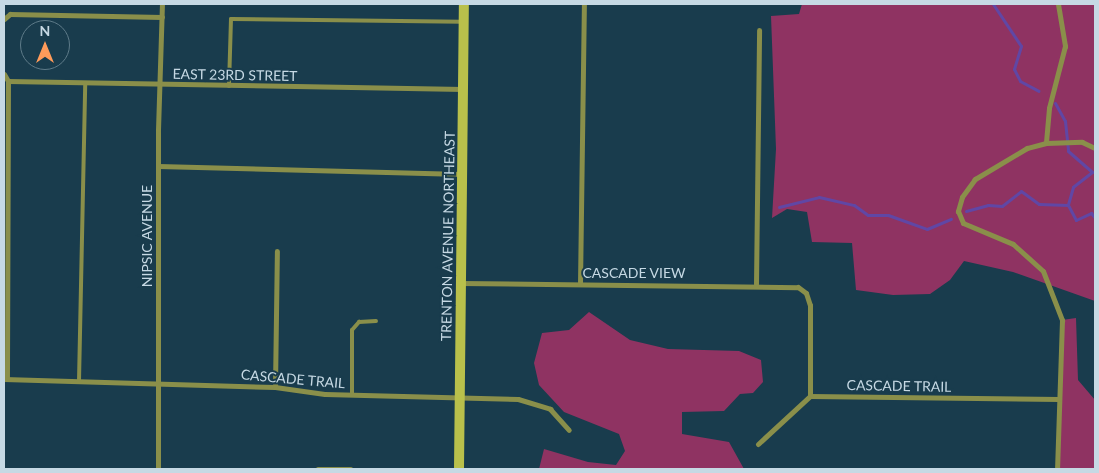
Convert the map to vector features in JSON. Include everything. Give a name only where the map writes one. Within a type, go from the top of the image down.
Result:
[{"type":"main road","name":"TRENTON AVENUE NORTHEAST","points":[[459,469],[464,4]]},
{"type":"street","name":"NIPSIC AVENUE","points":[[158,469],[158,166],[162,4]]},
{"type":"street","points":[[580,284],[584,4]]},
{"type":"street","points":[[1046,143],[1049,108],[1066,46],[1058,4]]},
{"type":"street","points":[[4,19],[10,14],[162,17]]},
{"type":"street","points":[[756,284],[759,30]]},
{"type":"street","points":[[4,74],[8,81],[6,379]]},
{"type":"street","name":"EAST 23RD STREET","points":[[8,81],[463,89]]},
{"type":"street","points":[[1057,469],[1062,320],[1042,271],[1013,244],[963,223],[958,211],[962,197],[975,180],[1027,148],[1054,140],[1082,142],[1095,148]]},
{"type":"street","points":[[158,166],[462,174]]},
{"type":"street","points":[[275,387],[277,252]]},
{"type":"street","name":"CASCADE VIEW","points":[[460,283],[756,284],[798,287],[806,293],[810,304],[810,396]]},
{"type":"street","name":"CASCADE TRAIL","points":[[6,379],[275,387],[352,395],[460,397],[534,402],[550,409],[569,430]]},
{"type":"street","points":[[758,444],[810,396]]},
{"type":"street","name":"CASCADE TRAIL","points":[[810,396],[1059,398]]},
{"type":"lane","points":[[229,86],[231,19],[464,22]]},
{"type":"lane","points":[[79,381],[85,83]]},
{"type":"lane","points":[[352,395],[352,330],[359,322],[376,321]]},
{"type":"lane","points":[[318,469],[351,469]]},
{"type":"shaded area","points":[[802,4],[1095,4],[1095,301],[1013,272],[964,261],[950,280],[930,294],[893,295],[856,290],[852,243],[812,242],[807,212],[787,209],[772,218],[776,149],[771,16],[799,14]]},
{"type":"shaded area","points":[[589,312],[630,340],[668,349],[739,351],[761,360],[763,382],[753,393],[740,394],[724,411],[682,412],[682,434],[729,442],[744,469],[539,469],[544,449],[588,462],[616,465],[625,451],[619,434],[564,412],[539,385],[534,363],[542,333],[569,330]]},
{"type":"shaded area","points":[[1076,318],[1078,380],[1095,400],[1095,469],[1057,469],[1062,320]]},
{"type":"waterway","points":[[993,4],[1021,46],[1014,69],[1020,81],[1039,91]]},
{"type":"waterway","points":[[1055,103],[1065,121],[1068,151],[1092,172],[1073,187],[1068,205],[1076,220],[1091,213],[1095,218]]},
{"type":"waterway","points":[[966,211],[988,205],[1002,206],[1021,191],[1039,204],[1068,205]]},
{"type":"waterway","points":[[779,207],[819,197],[854,205],[868,215],[888,215],[927,229],[951,219]]}]
